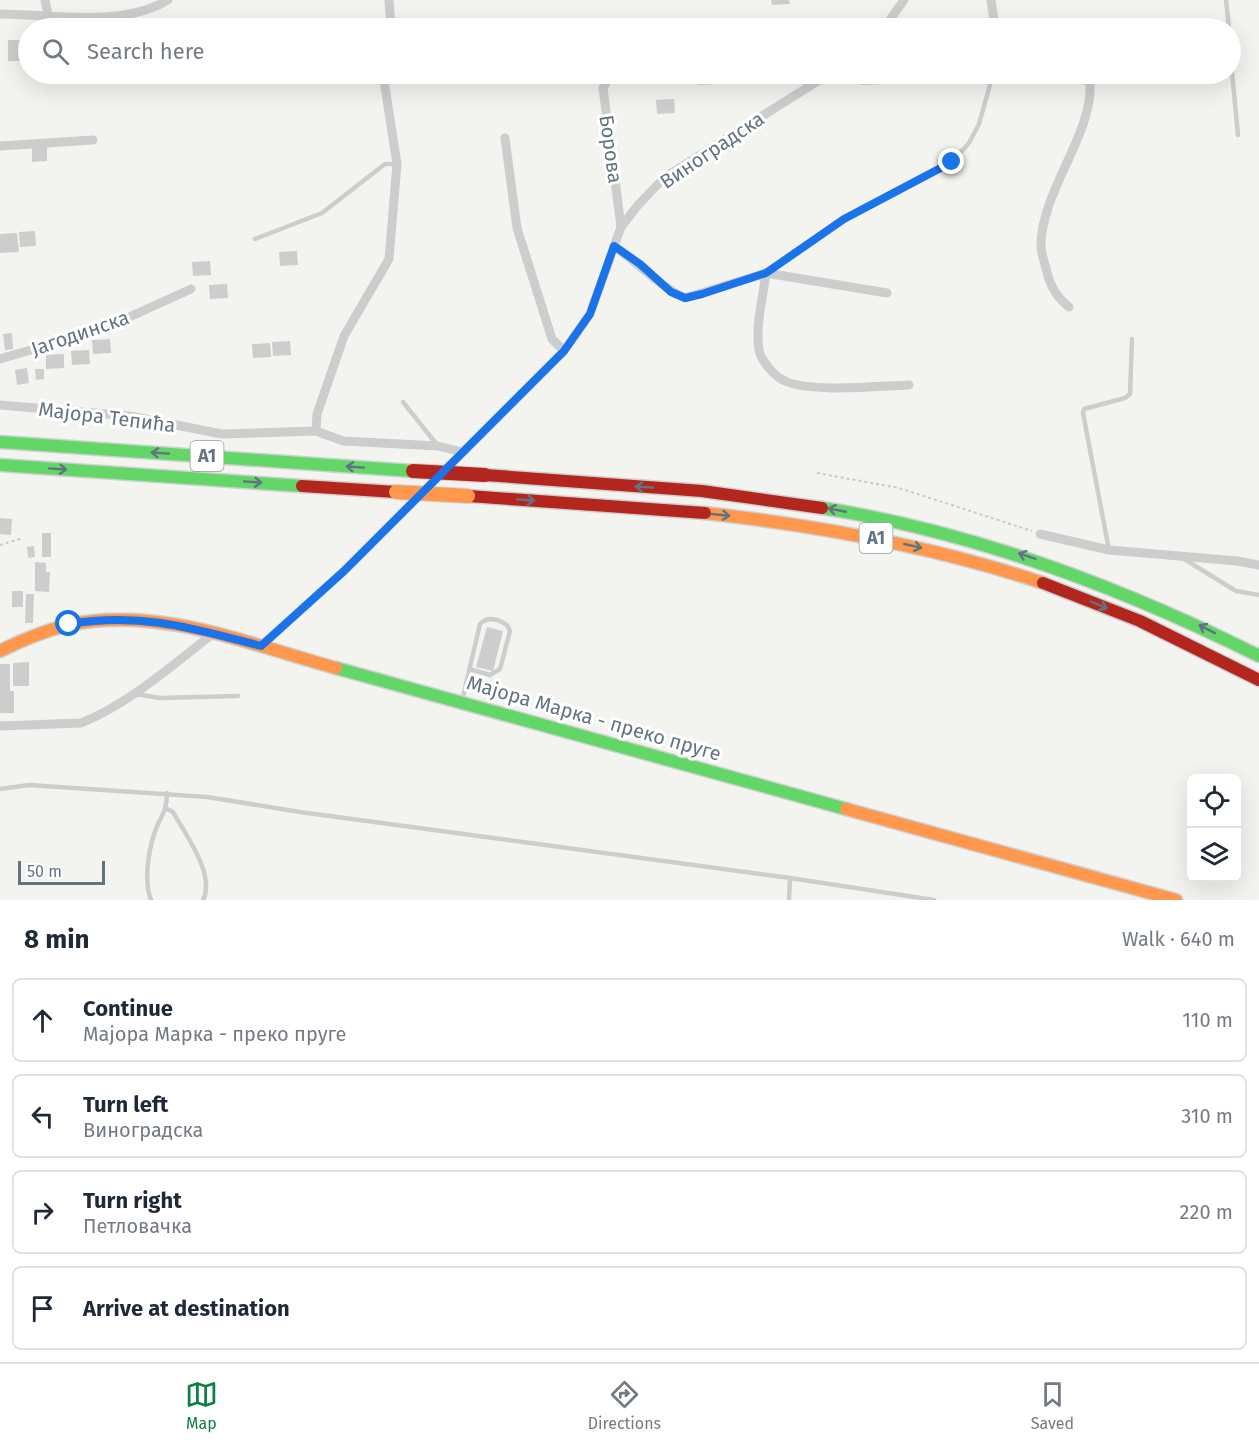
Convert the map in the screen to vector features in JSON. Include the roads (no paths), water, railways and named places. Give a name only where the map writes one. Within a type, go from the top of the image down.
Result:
[{"type":"main road","name":"A1","points":[[0,442],[485,475],[771,499],[916,525],[1000,548],[1104,583],[1184,618],[1259,656]]},
{"type":"main road","name":"A1","points":[[0,465],[688,512],[762,520],[870,537],[930,549],[997,569],[1085,600],[1179,640],[1259,680]]},
{"type":"main road","name":"Мајора Марка - преко пруге","points":[[0,651],[39,633],[95,620],[147,621],[213,633],[1176,900]]},
{"type":"street","points":[[45,0],[48,14]]},
{"type":"street","points":[[0,14],[112,18],[157,7],[168,0]]},
{"type":"street","points":[[389,0],[390,18]]},
{"type":"street","points":[[891,18],[904,0]]},
{"type":"street","points":[[991,0],[994,18]]},
{"type":"street","points":[[316,431],[317,414],[344,336],[389,260],[397,164],[385,84]]},
{"type":"street","name":"Борова","points":[[605,84],[603,88],[621,228]]},
{"type":"street","name":"Виноградска","points":[[261,646],[344,571],[564,351],[590,314],[621,228],[638,205],[666,177],[813,84]]},
{"type":"street","points":[[1068,307],[1058,299],[1047,275],[1041,246],[1055,189],[1079,132],[1090,84]]},
{"type":"street","points":[[505,138],[517,228],[552,339],[564,351]]},
{"type":"street","points":[[0,146],[93,140]]},
{"type":"street","points":[[614,246],[640,264],[671,292],[685,298],[766,273],[887,293]]},
{"type":"street","points":[[766,273],[759,327],[759,353],[769,368],[785,381],[819,387],[909,385]]},
{"type":"street","name":"Јагодинска","points":[[0,359],[103,329],[191,289]]},
{"type":"street","name":"Мајора Тепића","points":[[0,405],[130,416],[222,434],[316,431],[343,441],[438,446],[462,452]]},
{"type":"street","points":[[1040,534],[1109,550],[1259,565]]},
{"type":"street","points":[[0,726],[81,723],[133,693],[213,633]]},
{"type":"lane","points":[[1226,0],[1227,18]]},
{"type":"lane","points":[[766,273],[844,219],[952,162],[969,143],[979,124],[990,84]]},
{"type":"lane","points":[[1233,84],[1238,135]]},
{"type":"lane","points":[[255,239],[322,213],[386,164],[397,164]]},
{"type":"lane","points":[[1109,550],[1083,409],[1125,398],[1130,394],[1132,339]]},
{"type":"lane","points":[[403,402],[438,446]]},
{"type":"lane","points":[[1179,556],[1236,591],[1259,595]]},
{"type":"lane","points":[[461,702],[469,669],[482,622],[495,619],[507,625],[510,631],[500,669],[490,675],[469,669]]},
{"type":"lane","points":[[133,693],[160,698],[238,696]]},
{"type":"lane","points":[[0,789],[28,785],[167,793],[790,878],[934,900]]},
{"type":"lane","points":[[151,900],[147,870],[157,825],[167,809],[167,793]]},
{"type":"lane","points":[[167,809],[173,812],[200,860],[206,882],[203,900]]},
{"type":"lane","points":[[789,900],[790,878]]}]
